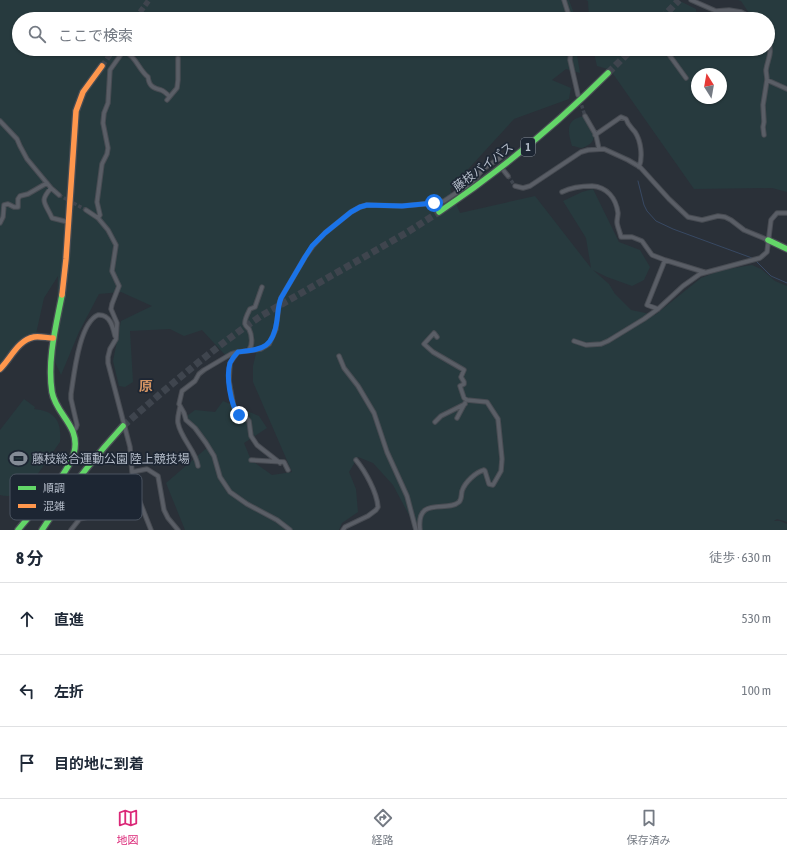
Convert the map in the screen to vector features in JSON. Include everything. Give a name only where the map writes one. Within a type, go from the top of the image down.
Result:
[{"type":"main road","points":[[62,474],[72,459],[75,448],[71,424],[56,404],[52,394],[51,381],[53,338],[63,282],[76,111],[83,92],[102,66]]},
{"type":"main road","name":"藤枝バイパス","points":[[439,212],[505,166],[559,120],[608,73]]},
{"type":"main road","points":[[768,240],[787,249]]},
{"type":"main road","points":[[0,369],[6,365],[18,346],[28,339],[38,337],[53,338]]},
{"type":"main road","points":[[82,474],[123,426],[83,474]]},
{"type":"main road","points":[[18,530],[26,520]]},
{"type":"main road","points":[[42,530],[49,520]]},
{"type":"main road","points":[[46,530],[52,520]]},
{"type":"street","points":[[564,0],[568,12]]},
{"type":"street","points":[[691,0],[716,11],[728,10],[741,12]]},
{"type":"street","points":[[98,218],[100,215],[97,202],[99,178],[108,148],[103,123],[104,112],[108,103],[110,70],[120,56]]},
{"type":"street","points":[[132,56],[148,77],[148,82],[151,86],[156,90],[161,90],[169,96]]},
{"type":"street","points":[[570,56],[578,95]]},
{"type":"street","points":[[670,56],[686,78]]},
{"type":"street","points":[[764,135],[762,105],[767,80],[766,70],[770,56]]},
{"type":"street","points":[[167,100],[177,88],[178,58]]},
{"type":"street","points":[[767,80],[787,89]]},
{"type":"street","points":[[585,116],[595,134],[599,149]]},
{"type":"street","points":[[595,134],[621,117],[626,119],[636,135],[641,150],[642,160],[639,167]]},
{"type":"street","points":[[0,121],[17,138],[27,159],[51,188],[59,195]]},
{"type":"street","points":[[515,186],[523,188],[530,186],[581,152],[604,149],[639,167],[688,217],[702,220],[725,216],[744,230],[768,240]]},
{"type":"street","points":[[198,466],[197,459],[181,433],[178,425],[180,407],[179,400],[182,391],[195,380],[199,374],[222,360],[238,352],[261,349],[268,344],[276,329],[281,298],[305,257],[325,233],[351,212],[367,205],[402,206],[444,201],[468,185],[483,169],[497,163],[503,156]]},
{"type":"street","points":[[504,172],[508,176]]},
{"type":"street","points":[[0,224],[3,217],[4,205],[8,204],[18,207],[18,200],[20,196],[28,194],[47,183]]},
{"type":"street","points":[[562,192],[572,188],[584,186],[597,186],[604,189],[612,197],[618,211],[616,221],[621,237],[632,237],[642,241],[652,255],[705,272]]},
{"type":"street","points":[[51,188],[44,196],[44,202],[52,218],[68,222]]},
{"type":"street","points":[[86,210],[98,218],[108,230],[116,245],[112,271],[119,286],[112,304],[112,309],[117,322],[116,340],[110,349],[108,363],[130,447],[132,472],[147,469],[158,476],[164,510],[168,518],[178,530]]},
{"type":"street","points":[[574,341],[586,345],[600,344],[644,319],[658,309],[683,286],[705,272],[760,258],[767,252],[771,220],[774,215],[777,213],[787,213]]},
{"type":"street","points":[[658,309],[647,305],[665,260]]},
{"type":"street","points":[[249,350],[252,347],[252,342],[245,322],[250,309],[255,307],[262,287]]},
{"type":"street","points":[[73,431],[76,428],[76,425],[71,394],[77,355],[91,320],[98,315],[106,316],[109,320],[116,340]]},
{"type":"street","points":[[437,337],[434,333],[424,344],[433,352],[464,370],[461,377],[464,384],[460,386],[466,402]]},
{"type":"street","points":[[238,352],[230,363],[229,381],[234,408],[239,415],[249,421],[251,436],[257,445],[280,463]]},
{"type":"street","points":[[339,356],[344,368],[358,386],[374,413],[387,452],[407,496],[416,530]]},
{"type":"street","points":[[458,418],[466,402]]},
{"type":"street","points":[[420,530],[421,518],[427,509],[435,506],[451,506],[459,502],[462,490],[473,477],[482,470],[485,471],[490,485],[493,484],[501,470],[502,459],[498,419],[487,402],[466,402],[441,416],[435,422]]},
{"type":"street","points":[[180,407],[186,420],[195,428],[214,456],[220,477],[230,492],[247,504],[277,520],[290,530]]},
{"type":"street","points":[[251,460],[280,463],[284,462],[288,470]]},
{"type":"street","points":[[343,530],[345,527],[373,513],[378,507],[375,491],[363,469],[356,460]]},
{"type":"street","points":[[142,511],[150,530]]},
{"type":"street","points":[[71,530],[78,520]]},
{"type":"green space","points":[[0,0],[569,0],[573,12],[12,12],[12,56],[577,56],[580,73],[566,69],[552,80],[571,88],[569,99],[514,119],[450,189],[460,213],[535,196],[591,268],[586,238],[563,201],[582,192],[593,189],[619,242],[640,250],[650,267],[644,280],[632,286],[593,270],[609,284],[615,294],[631,310],[655,315],[701,278],[722,270],[752,265],[761,269],[775,281],[787,286],[787,522],[777,519],[774,521],[780,521],[787,524],[787,530],[417,530],[393,485],[373,463],[358,457],[349,472],[356,489],[358,512],[342,523],[339,530],[185,530],[166,483],[209,446],[187,416],[195,410],[215,412],[223,401],[259,416],[267,428],[244,443],[251,460],[272,475],[292,472],[253,382],[253,366],[257,349],[250,346],[227,357],[202,330],[184,336],[170,329],[130,331],[133,382],[125,387],[119,386],[113,361],[121,321],[152,306],[121,292],[99,294],[79,332],[61,375],[54,360],[58,276],[44,298],[36,334],[19,342],[0,366]]},
{"type":"green space","points":[[586,0],[678,0],[696,9],[696,12],[589,12],[588,1]]},
{"type":"green space","points":[[738,0],[787,0],[787,192],[772,188],[694,189],[611,71],[614,67],[611,70],[597,66],[595,56],[775,56],[775,12],[748,12],[741,1]]},
{"type":"green space","points":[[585,116],[590,122],[594,131],[593,139],[591,143],[582,148],[572,146],[569,135],[571,122],[579,117]]},
{"type":"green space","points":[[24,399],[35,407],[34,409],[47,412],[56,418],[60,428],[60,442],[37,474],[10,474],[10,495],[0,495],[0,430]]},
{"type":"waterway","points":[[638,181],[644,205],[656,221],[673,229],[752,258]]},
{"type":"waterway","points":[[756,261],[771,276],[787,283]]},
{"type":"tunnel","points":[[140,12],[149,0]]},
{"type":"tunnel","points":[[668,12],[679,0]]},
{"type":"tunnel","points":[[102,66],[109,56]]},
{"type":"tunnel","points":[[608,73],[625,56]]},
{"type":"tunnel","points":[[580,100],[585,116]]},
{"type":"tunnel","points":[[508,176],[515,186]]},
{"type":"tunnel","points":[[59,195],[86,210]]},
{"type":"tunnel","points":[[123,426],[208,355],[261,316],[406,233],[439,212]]},
{"type":"traffic: fast","points":[[439,212],[527,147],[608,73]]},
{"type":"traffic: fast","points":[[768,240],[787,249]]},
{"type":"traffic: fast","points":[[62,295],[51,355],[51,380],[54,400],[74,435],[74,453],[64,474]]},
{"type":"traffic: fast","points":[[82,474],[123,426]]},
{"type":"traffic: fast","points":[[18,530],[26,520]]},
{"type":"traffic: fast","points":[[42,530],[49,520]]},
{"type":"traffic: slow","points":[[62,295],[66,259],[76,111],[83,92],[102,66]]},
{"type":"traffic: slow","points":[[0,369],[19,346],[28,339],[34,337],[53,338]]},
{"type":"place","name":"藤枝総合運動公園 陸上競技場","points":[[19,459]]},
{"type":"district","name":"原","points":[[146,386]]},
{"type":"route","points":[[239,415],[234,408],[230,391],[230,363],[238,352],[261,349],[268,344],[276,329],[281,298],[312,246],[325,233],[351,212],[360,207],[367,205],[389,207],[434,203]]}]
